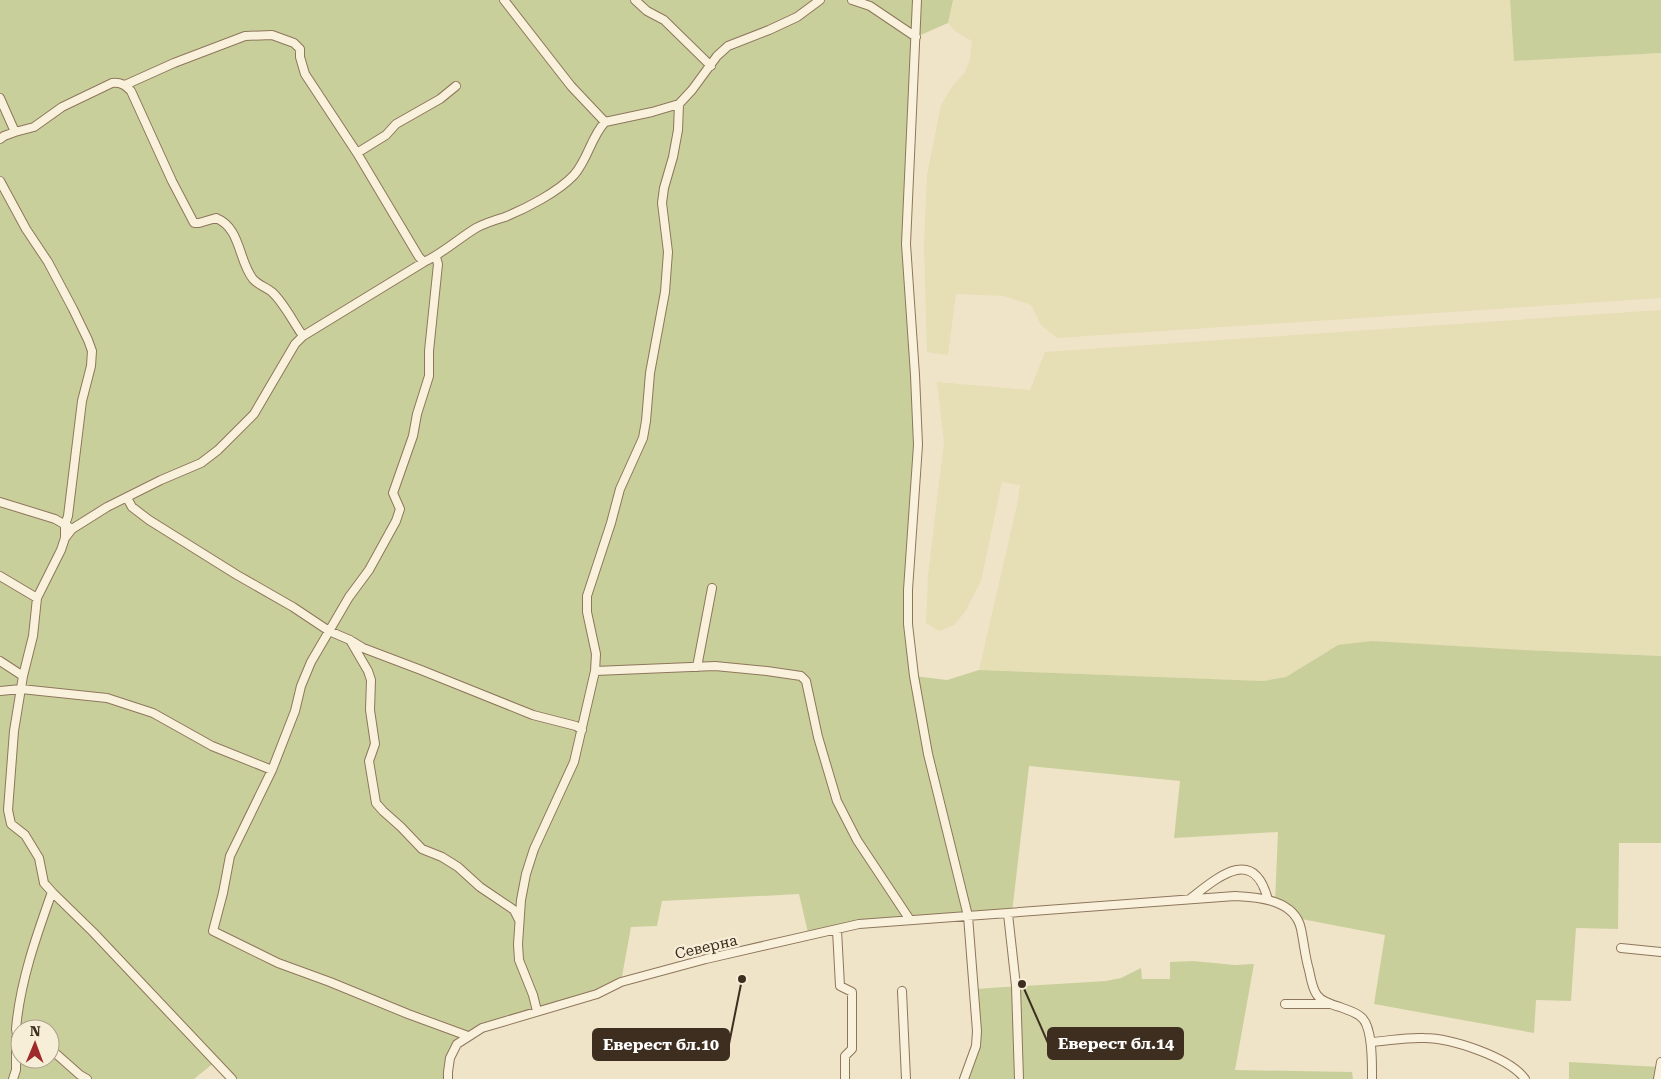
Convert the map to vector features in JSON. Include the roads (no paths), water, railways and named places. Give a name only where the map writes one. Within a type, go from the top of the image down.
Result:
[{"type":"street","points":[[504,0],[571,86],[605,122]]},
{"type":"street","points":[[635,0],[647,11],[664,20],[711,66]]},
{"type":"street","points":[[69,527],[161,480],[201,463],[218,450],[254,414],[295,344],[303,336],[436,256],[477,228],[525,207],[564,184],[575,174],[594,137],[605,122],[679,104],[711,66],[717,56],[728,46],[796,17],[820,0]]},
{"type":"street","points":[[852,0],[870,6],[916,37]]},
{"type":"street","points":[[917,0],[906,244],[918,445],[908,590],[908,624],[924,735],[968,916],[977,1031],[976,1046],[964,1079]]},
{"type":"street","points":[[125,85],[174,63],[245,36],[272,35],[294,43],[300,49],[300,57],[305,74],[357,153],[419,257],[424,262]]},
{"type":"street","points":[[0,139],[34,126],[62,107],[112,83],[125,85],[131,91],[172,181],[194,222],[199,223],[216,218],[228,225],[234,233],[254,281],[271,291],[303,336]]},
{"type":"street","points":[[357,153],[386,135],[396,124],[440,99],[456,86]]},
{"type":"street","points":[[0,98],[15,132]]},
{"type":"street","points":[[537,1011],[533,995],[519,960],[520,922],[526,874],[534,849],[574,762],[595,671],[596,654],[587,612],[587,596],[620,489],[643,438],[650,373],[665,292],[668,252],[662,203],[676,139],[679,104]]},
{"type":"street","points":[[0,181],[26,229],[48,262],[65,293],[92,351],[91,366],[82,401],[68,516],[69,527],[37,598],[33,636],[23,676],[14,731],[8,810],[11,824],[25,835],[39,858],[44,884],[93,932],[232,1079]]},
{"type":"street","points":[[436,256],[438,264],[429,376],[417,414],[413,436],[393,493],[400,508],[396,520],[369,570],[348,598],[311,662],[301,686],[295,711],[272,770],[230,856],[223,893],[212,931],[278,963],[468,1036]]},
{"type":"street","points":[[127,498],[132,507],[149,520],[230,571],[293,607],[329,631],[363,648],[458,686],[533,715],[576,726],[582,730]]},
{"type":"street","points":[[0,502],[55,519],[69,527]]},
{"type":"street","points":[[0,576],[37,598]]},
{"type":"street","points":[[697,667],[712,588]]},
{"type":"street","points":[[350,640],[368,671],[371,680],[370,710],[375,744],[369,761],[376,803],[382,811],[422,848],[458,867],[480,887],[514,910],[520,922]]},
{"type":"street","points":[[0,661],[23,676]]},
{"type":"street","points":[[595,671],[715,666],[801,676],[806,681],[818,738],[837,801],[857,840],[910,920]]},
{"type":"street","points":[[0,691],[21,689],[107,698],[153,713],[212,746],[272,770]]},
{"type":"street","points":[[1190,898],[1220,875],[1234,870],[1246,870],[1258,877],[1264,885],[1268,900]]},
{"type":"street","points":[[17,1019],[21,991],[31,952],[52,892]]},
{"type":"street","name":"Северна","points":[[448,1079],[450,1058],[457,1044],[482,1028],[597,994],[621,982],[706,959],[859,924],[1008,914],[1190,898],[1235,896],[1268,900],[1288,908],[1296,918],[1301,927],[1305,955],[1313,987],[1318,997],[1329,1004]]},
{"type":"street","points":[[1008,914],[1016,986],[1019,1079]]},
{"type":"street","points":[[837,930],[840,986],[852,992],[852,1050],[845,1056],[845,1079]]},
{"type":"street","points":[[1621,948],[1661,952]]},
{"type":"street","points":[[902,991],[906,1079]]},
{"type":"street","points":[[1285,1004],[1329,1004],[1351,1011],[1362,1017],[1367,1026],[1371,1042],[1372,1079]]},
{"type":"street","points":[[1371,1042],[1426,1038],[1463,1044],[1511,1065],[1525,1079]]},
{"type":"street","points":[[60,1057],[87,1079]]},
{"type":"street","points":[[1658,1079],[1661,1062]]},
{"type":"place","name":"Еверест бл.10","points":[[742,979]]},
{"type":"place","name":"Еверест бл.14","points":[[1022,984]]}]
